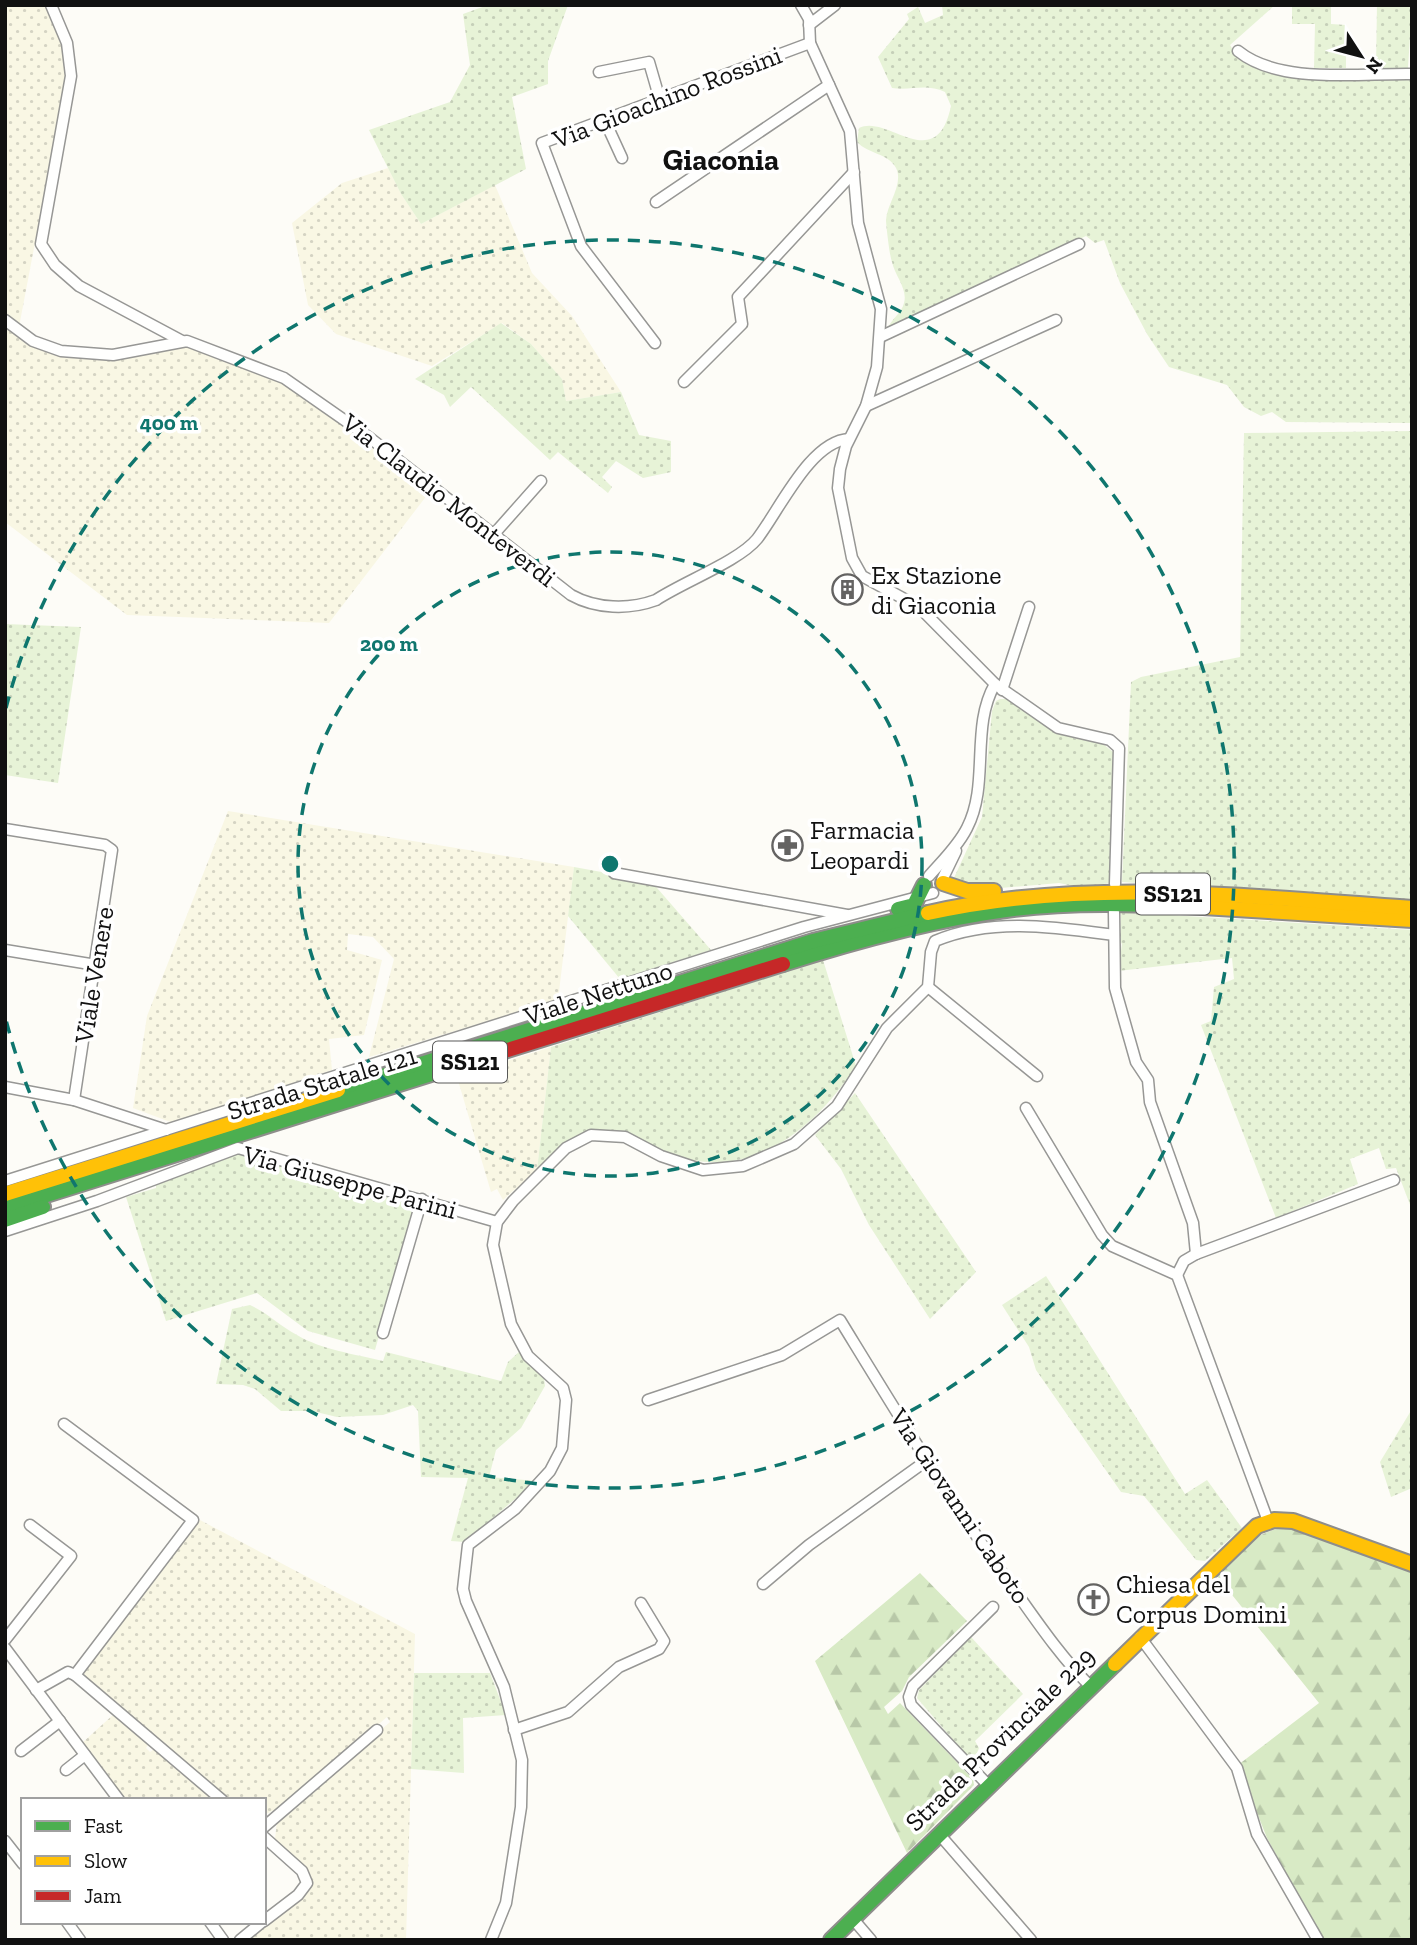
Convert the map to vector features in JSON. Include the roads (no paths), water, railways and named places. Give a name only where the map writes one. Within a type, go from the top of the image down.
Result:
[{"type":"main road","points":[[813,941],[850,922],[914,905],[928,886],[982,892],[1034,887],[1069,892]]},
{"type":"main road","name":"SS121","points":[[935,915],[1069,892],[1217,896],[1412,908]]},
{"type":"main road","name":"SS121","points":[[935,915],[1105,905],[1412,920]]},
{"type":"main road","name":"Strada Statale 121","points":[[5,1195],[813,941],[935,915]]},
{"type":"main road","name":"Strada Statale 121","points":[[5,1208],[935,915]]},
{"type":"main road","points":[[5,1220],[86,1192],[113,1174]]},
{"type":"main road","points":[[1268,1521],[1293,1521],[1310,1525],[1412,1564]]},
{"type":"main road","name":"Strada Provinciale 229","points":[[831,1940],[1245,1535],[1268,1521]]},
{"type":"street","points":[[51,5],[67,43],[71,76],[41,244],[55,265],[79,286],[182,342]]},
{"type":"street","points":[[801,5],[807,12],[810,43],[850,131],[858,223],[881,309],[877,366],[866,405],[849,439],[838,488],[852,558],[860,573],[919,607],[999,687],[1058,728],[1110,740],[1119,748],[1115,884]]},
{"type":"street","points":[[809,25],[835,5]]},
{"type":"street","name":"Via Gioachino Rossini","points":[[655,343],[581,246],[542,143],[810,43]]},
{"type":"street","points":[[1238,51],[1260,66],[1287,72],[1412,74]]},
{"type":"street","points":[[599,72],[649,62],[660,100]]},
{"type":"street","points":[[656,202],[828,85]]},
{"type":"street","points":[[605,121],[622,158]]},
{"type":"street","points":[[684,382],[742,324],[738,297],[854,172]]},
{"type":"street","points":[[880,337],[1079,244]]},
{"type":"street","name":"Via Claudio Monteverdi","points":[[5,320],[33,341],[61,351],[113,355],[182,342],[260,368],[303,388],[583,602],[594,606],[645,604],[751,545],[784,496],[830,443],[849,439]]},
{"type":"street","points":[[866,405],[1056,320]]},
{"type":"street","points":[[494,534],[541,481]]},
{"type":"street","points":[[928,886],[967,829],[975,806],[986,701],[999,687],[1029,607]]},
{"type":"street","name":"Viale Venere","points":[[5,829],[105,845],[112,849],[74,1100]]},
{"type":"street","points":[[614,873],[848,915]]},
{"type":"street","name":"Viale Nettuno","points":[[5,1181],[848,915],[928,886]]},
{"type":"street","points":[[1114,912],[1118,1000],[1136,1062],[1148,1080],[1150,1102],[1193,1223],[1196,1254]]},
{"type":"street","points":[[491,1940],[506,1903],[521,1807],[522,1760],[504,1687],[466,1601],[463,1589],[464,1555],[473,1539],[514,1508],[558,1461],[562,1448],[566,1400],[563,1388],[554,1377],[528,1356],[511,1324],[493,1245],[497,1222],[513,1200],[566,1148],[591,1135],[625,1138],[661,1156],[703,1170],[743,1166],[794,1144],[837,1106],[887,1028],[928,987],[931,952],[935,941],[958,933],[1024,925],[1114,935]]},
{"type":"street","points":[[5,950],[96,965]]},
{"type":"street","points":[[928,987],[1037,1076]]},
{"type":"street","points":[[5,1087],[74,1100],[166,1130]]},
{"type":"street","points":[[1026,1108],[1112,1246],[1177,1275],[1268,1521]]},
{"type":"street","name":"Via Giuseppe Parini","points":[[5,1231],[238,1148],[497,1222]]},
{"type":"street","points":[[1177,1275],[1185,1261],[1196,1254],[1394,1180]]},
{"type":"street","points":[[383,1334],[422,1199]]},
{"type":"street","name":"Via Giovanni Caboto","points":[[648,1400],[782,1355],[840,1320],[926,1461],[1066,1661],[1090,1686]]},
{"type":"street","points":[[64,1424],[192,1520],[75,1675]]},
{"type":"street","points":[[762,1584],[809,1545],[926,1461]]},
{"type":"street","points":[[5,1640],[71,1556],[30,1525]]},
{"type":"street","points":[[514,1730],[568,1712],[619,1667],[659,1649],[664,1641],[641,1603]]},
{"type":"street","points":[[988,1785],[911,1704],[909,1697],[913,1686],[993,1607]]},
{"type":"street","points":[[1140,1637],[1237,1768],[1257,1834],[1318,1940]]},
{"type":"street","points":[[5,1648],[117,1798]]},
{"type":"street","points":[[36,1690],[68,1672],[75,1675],[220,1798]]},
{"type":"street","points":[[21,1751],[60,1721]]},
{"type":"street","points":[[266,1825],[377,1730]]},
{"type":"street","points":[[66,1770],[85,1755]]},
{"type":"street","points":[[939,1834],[1031,1940]]},
{"type":"street","points":[[266,1838],[302,1871],[307,1883],[298,1895],[266,1920]]},
{"type":"street","points":[[5,1841],[21,1861]]},
{"type":"street","points":[[853,1919],[871,1940]]},
{"type":"street","points":[[68,1924],[80,1940]]},
{"type":"street","points":[[211,1924],[223,1940]]},
{"type":"street","points":[[240,1940],[260,1924]]},
{"type":"place","name":"Ex Stazione di Giaconia","points":[[848,590]]},
{"type":"place","name":"Farmacia Leopardi","points":[[787,845]]},
{"type":"place","name":"Chiesa del Corpus Domini","points":[[1093,1599]]},
{"type":"district","name":"Giaconia","points":[[721,160]]}]
